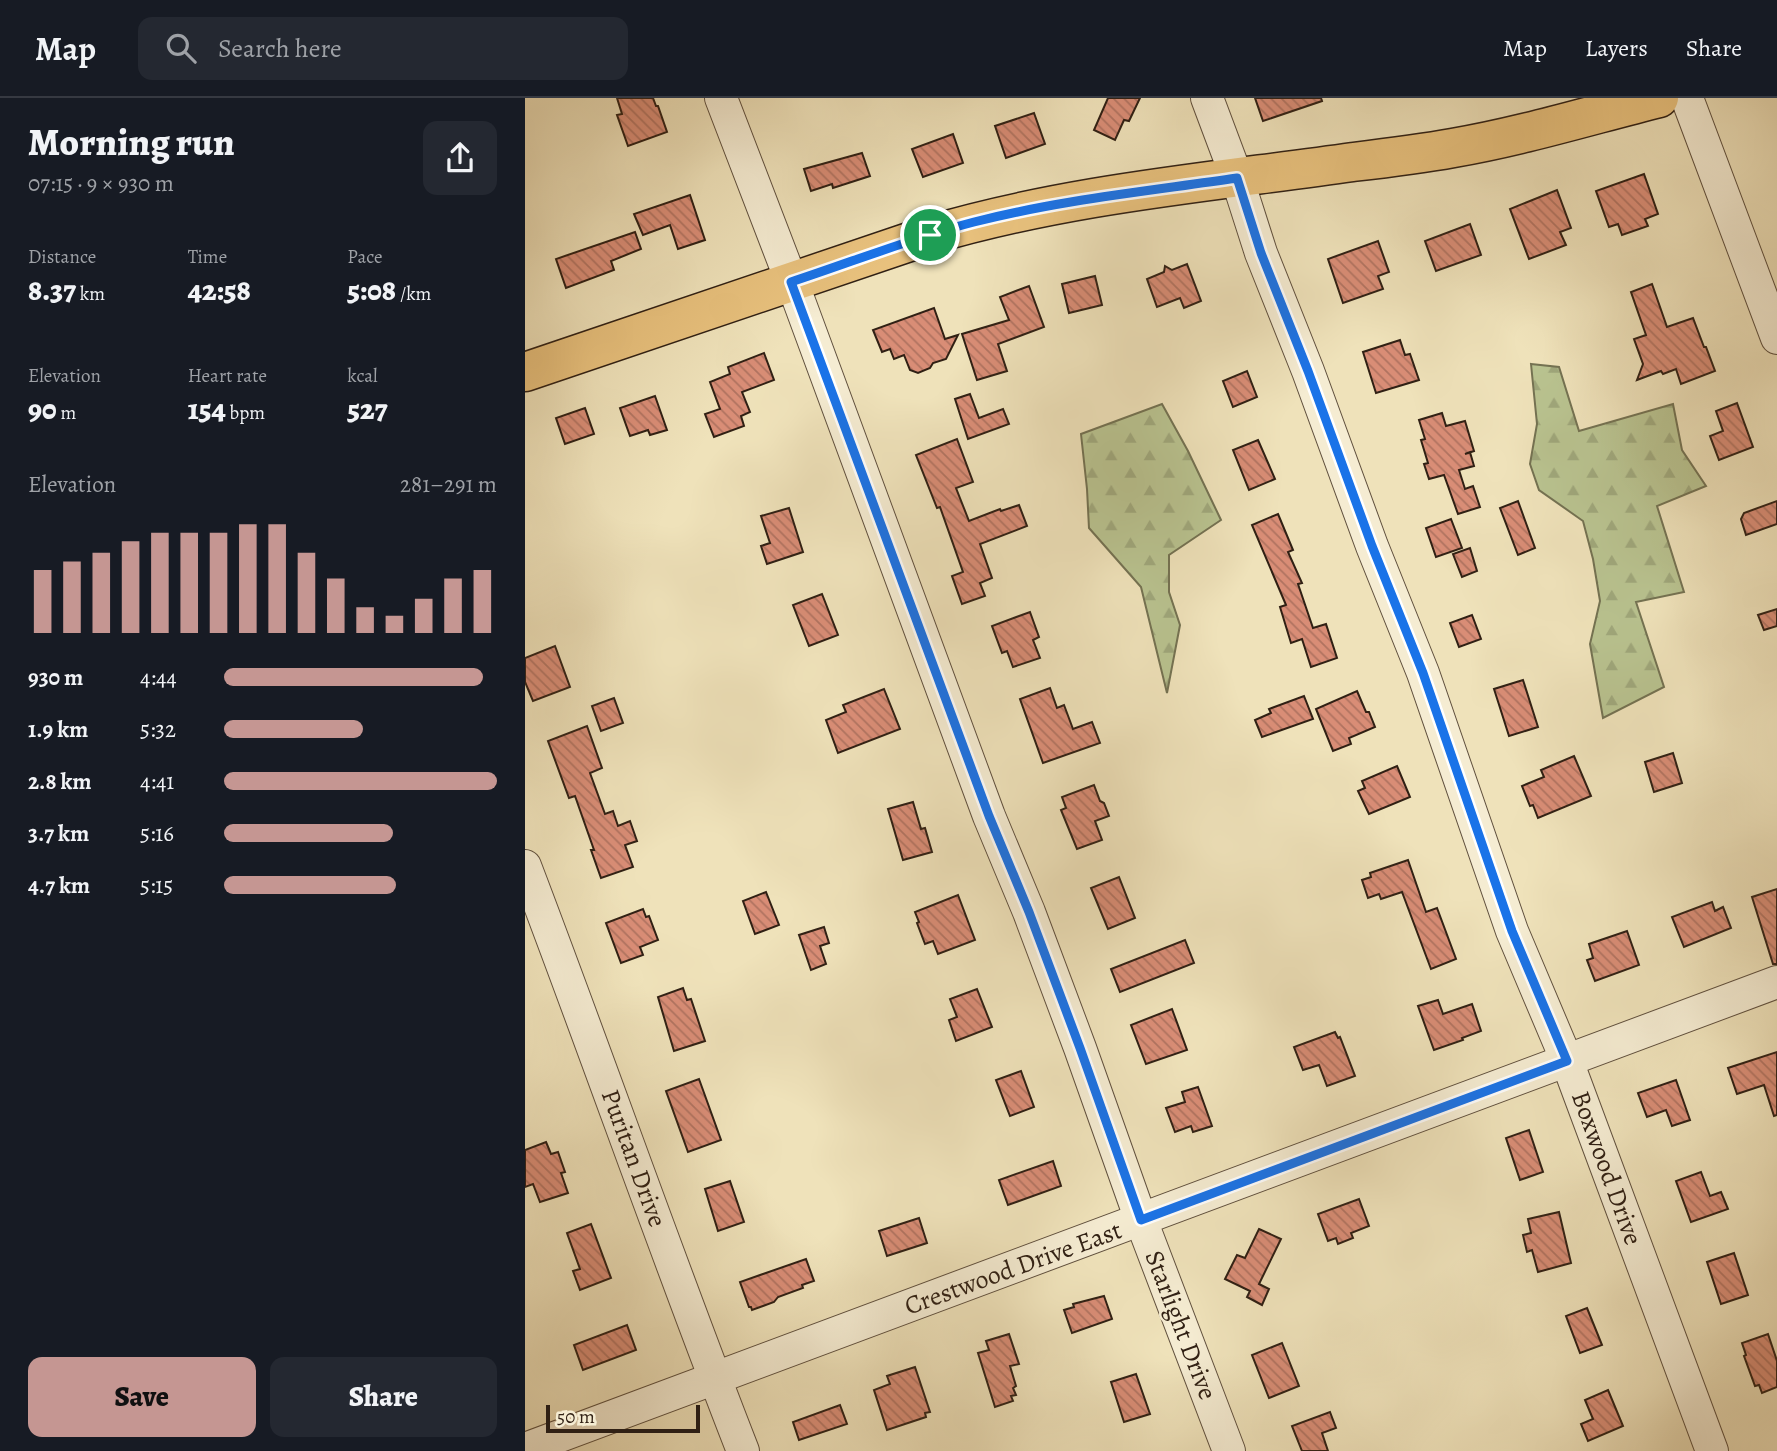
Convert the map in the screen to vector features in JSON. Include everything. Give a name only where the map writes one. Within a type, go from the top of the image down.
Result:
[{"type":"main road","points":[[525,372],[930,235],[1009,214],[1237,178],[1453,149],[1660,98]]},
{"type":"street","name":"Starlight Drive","points":[[721,98],[985,803],[1029,912],[1141,1220],[1229,1451]]},
{"type":"street","name":"Boxwood Drive","points":[[1207,98],[1261,253],[1423,673],[1512,931],[1567,1061],[1712,1451]]},
{"type":"street","points":[[1688,98],[1777,338]]},
{"type":"street","name":"Puritan Drive","points":[[525,866],[743,1451]]},
{"type":"street","name":"Crestwood Drive East","points":[[525,1449],[1777,982]]},
{"type":"green space","points":[[1531,364],[1559,367],[1579,431],[1673,404],[1682,450],[1706,486],[1657,506],[1684,592],[1636,602],[1664,687],[1603,718],[1590,644],[1600,601],[1593,559],[1583,521],[1539,490],[1530,464],[1537,424]]},
{"type":"green space","points":[[1162,404],[1221,520],[1169,555],[1169,592],[1180,625],[1167,693],[1141,587],[1089,528],[1081,434]]},
{"type":"building","points":[[617,98],[653,98],[667,132],[628,146],[617,115],[622,114]]},
{"type":"building","points":[[1108,98],[1140,98],[1129,121],[1124,120],[1115,140],[1094,130]]},
{"type":"building","points":[[1255,98],[1321,98],[1322,101],[1263,121]]},
{"type":"building","points":[[1034,113],[1045,144],[1006,158],[995,126]]},
{"type":"building","points":[[953,134],[963,163],[923,177],[912,149]]},
{"type":"building","points":[[862,153],[870,176],[833,188],[832,184],[811,191],[804,169]]},
{"type":"building","points":[[1644,174],[1658,214],[1645,219],[1648,226],[1622,235],[1618,224],[1609,227],[1596,191]]},
{"type":"building","points":[[1557,190],[1571,228],[1560,232],[1566,245],[1529,259],[1510,209]]},
{"type":"building","points":[[690,195],[705,240],[678,249],[670,225],[643,235],[634,214]]},
{"type":"building","points":[[1470,224],[1481,255],[1436,271],[1425,241]]},
{"type":"building","points":[[635,232],[641,249],[611,261],[614,270],[566,288],[556,259]]},
{"type":"building","points":[[1378,241],[1389,272],[1378,276],[1383,289],[1343,303],[1328,259]]},
{"type":"building","points":[[1187,264],[1201,301],[1184,308],[1180,298],[1157,307],[1147,279],[1164,272],[1165,266],[1172,270]]},
{"type":"building","points":[[1095,276],[1102,305],[1069,313],[1062,284]]},
{"type":"building","points":[[1652,284],[1667,327],[1693,318],[1715,371],[1681,384],[1676,369],[1663,374],[1661,371],[1637,380],[1643,364],[1634,339],[1646,335],[1631,292]]},
{"type":"building","points":[[1029,286],[1044,327],[998,344],[1007,371],[977,380],[962,334],[1009,320],[1000,297]]},
{"type":"building","points":[[934,308],[945,339],[958,335],[946,359],[933,363],[930,368],[918,373],[910,370],[904,355],[894,359],[890,349],[882,352],[873,330]]},
{"type":"building","points":[[1400,340],[1405,355],[1410,354],[1419,380],[1376,393],[1363,352]]},
{"type":"building","points":[[764,353],[774,380],[742,392],[750,412],[741,416],[744,426],[714,437],[705,414],[720,409],[710,382],[730,374],[728,367]]},
{"type":"building","points":[[1247,371],[1257,397],[1233,407],[1223,381]]},
{"type":"building","points":[[970,394],[979,418],[1003,409],[1009,424],[968,439],[955,399]]},
{"type":"building","points":[[655,396],[667,430],[650,435],[648,430],[630,436],[620,408]]},
{"type":"building","points":[[1737,403],[1753,447],[1719,460],[1710,436],[1723,431],[1716,411]]},
{"type":"building","points":[[585,408],[594,434],[565,444],[556,418]]},
{"type":"building","points":[[1442,413],[1446,426],[1465,421],[1474,451],[1470,452],[1474,466],[1459,470],[1465,489],[1473,486],[1480,507],[1458,514],[1444,475],[1429,479],[1424,464],[1428,463],[1421,440],[1425,439],[1419,420]]},
{"type":"building","points":[[957,439],[973,482],[956,488],[969,521],[1019,505],[1027,526],[980,544],[992,578],[980,583],[985,596],[962,604],[952,576],[963,572],[940,507],[937,508],[916,455]]},
{"type":"building","points":[[1258,440],[1275,479],[1249,490],[1233,450]]},
{"type":"building","points":[[1518,501],[1535,548],[1518,555],[1500,508]]},
{"type":"building","points":[[1777,501],[1777,524],[1746,535],[1741,519],[1744,513]]},
{"type":"building","points":[[789,508],[803,552],[767,564],[761,546],[770,543],[761,516]]},
{"type":"building","points":[[1278,514],[1293,550],[1288,552],[1302,583],[1298,584],[1313,628],[1326,624],[1337,658],[1311,667],[1302,639],[1291,643],[1280,607],[1286,605],[1252,525]]},
{"type":"building","points":[[1451,519],[1462,548],[1436,557],[1426,528]]},
{"type":"building","points":[[1470,548],[1477,571],[1462,577],[1453,554]]},
{"type":"building","points":[[822,594],[838,635],[809,646],[793,605]]},
{"type":"building","points":[[1777,609],[1777,626],[1764,630],[1758,615]]},
{"type":"building","points":[[1030,612],[1039,637],[1033,640],[1040,658],[1013,667],[1007,651],[1002,653],[992,626]]},
{"type":"building","points":[[1472,615],[1481,639],[1459,647],[1450,623]]},
{"type":"building","points":[[555,646],[570,687],[533,701],[525,682],[525,658]]},
{"type":"building","points":[[1523,680],[1538,727],[1509,736],[1494,689]]},
{"type":"building","points":[[1050,688],[1057,708],[1064,705],[1073,729],[1092,722],[1100,743],[1043,763],[1020,699]]},
{"type":"building","points":[[884,689],[900,729],[838,753],[826,720],[846,712],[843,705]]},
{"type":"building","points":[[1357,691],[1375,727],[1349,738],[1351,744],[1333,751],[1316,709]]},
{"type":"building","points":[[1304,696],[1313,719],[1262,737],[1255,720],[1271,713],[1269,709]]},
{"type":"building","points":[[614,698],[623,723],[601,731],[592,706]]},
{"type":"building","points":[[587,726],[602,768],[590,773],[605,814],[613,811],[618,826],[630,821],[637,841],[625,845],[633,867],[601,878],[575,796],[569,798],[548,741]]},
{"type":"building","points":[[1673,753],[1682,783],[1654,792],[1645,762]]},
{"type":"building","points":[[1574,756],[1591,796],[1538,818],[1522,786],[1544,777],[1541,770]]},
{"type":"building","points":[[1397,766],[1410,797],[1369,814],[1358,791],[1365,788],[1362,781]]},
{"type":"building","points":[[1094,785],[1109,816],[1095,821],[1102,840],[1077,849],[1061,810],[1066,808],[1062,797]]},
{"type":"building","points":[[913,802],[921,829],[925,828],[932,852],[903,860],[888,809]]},
{"type":"building","points":[[1408,860],[1426,912],[1437,908],[1456,959],[1431,969],[1402,892],[1381,899],[1379,894],[1368,898],[1362,880],[1371,877],[1370,873]]},
{"type":"building","points":[[1119,877],[1135,918],[1108,929],[1091,888]]},
{"type":"building","points":[[1777,889],[1777,964],[1773,964],[1752,897]]},
{"type":"building","points":[[766,892],[779,925],[755,934],[743,901]]},
{"type":"building","points":[[958,895],[975,940],[938,954],[933,941],[925,944],[915,912]]},
{"type":"building","points":[[1712,902],[1715,911],[1723,907],[1731,928],[1684,947],[1672,917]]},
{"type":"building","points":[[643,909],[646,917],[649,916],[658,940],[640,947],[643,955],[621,963],[606,923]]},
{"type":"building","points":[[824,927],[829,943],[820,946],[826,964],[811,970],[799,935]]},
{"type":"building","points":[[1627,931],[1639,965],[1595,981],[1587,960],[1593,958],[1589,944]]},
{"type":"building","points":[[1185,940],[1194,963],[1120,992],[1111,969]]},
{"type":"building","points":[[683,988],[687,1000],[691,999],[705,1041],[674,1051],[658,997]]},
{"type":"building","points":[[977,989],[992,1027],[956,1041],[949,1020],[957,1017],[950,999]]},
{"type":"building","points":[[1438,1000],[1443,1014],[1472,1004],[1481,1031],[1434,1050],[1418,1006]]},
{"type":"building","points":[[1172,1009],[1187,1050],[1146,1064],[1131,1025]]},
{"type":"building","points":[[1335,1032],[1338,1038],[1340,1037],[1355,1076],[1327,1086],[1319,1065],[1303,1070],[1294,1047]]},
{"type":"building","points":[[1777,1052],[1777,1115],[1774,1116],[1764,1085],[1737,1094],[1728,1068]]},
{"type":"building","points":[[1021,1071],[1034,1107],[1010,1116],[996,1080]]},
{"type":"building","points":[[699,1079],[721,1140],[688,1152],[666,1091]]},
{"type":"building","points":[[1676,1080],[1690,1120],[1672,1126],[1666,1110],[1647,1117],[1638,1093]]},
{"type":"building","points":[[1198,1087],[1212,1126],[1193,1132],[1191,1126],[1175,1132],[1166,1108],[1185,1102],[1182,1092]]},
{"type":"building","points":[[1529,1130],[1543,1172],[1520,1180],[1506,1138]]},
{"type":"building","points":[[546,1142],[551,1154],[558,1152],[568,1193],[540,1202],[533,1184],[525,1187],[525,1150]]},
{"type":"building","points":[[1053,1161],[1061,1186],[1008,1205],[999,1180]]},
{"type":"building","points":[[1701,1172],[1710,1196],[1721,1192],[1728,1209],[1691,1222],[1676,1181]]},
{"type":"building","points":[[730,1181],[744,1222],[718,1231],[705,1189]]},
{"type":"building","points":[[1359,1199],[1369,1226],[1351,1233],[1353,1238],[1338,1244],[1336,1238],[1328,1241],[1318,1214]]},
{"type":"building","points":[[1559,1212],[1571,1263],[1538,1272],[1532,1250],[1527,1252],[1523,1235],[1531,1233],[1528,1219]]},
{"type":"building","points":[[919,1218],[927,1243],[887,1256],[879,1231]]},
{"type":"building","points":[[591,1224],[611,1278],[580,1290],[573,1271],[580,1269],[567,1233]]},
{"type":"building","points":[[1259,1229],[1281,1239],[1259,1284],[1269,1289],[1262,1305],[1247,1297],[1250,1291],[1225,1279],[1237,1255],[1245,1258]]},
{"type":"building","points":[[1734,1253],[1748,1295],[1721,1304],[1707,1262]]},
{"type":"building","points":[[806,1259],[814,1281],[778,1297],[774,1302],[752,1310],[749,1307],[740,1282]]},
{"type":"building","points":[[1104,1296],[1112,1319],[1072,1333],[1064,1310],[1074,1307],[1073,1304]]},
{"type":"building","points":[[1587,1308],[1602,1345],[1580,1353],[1566,1316]]},
{"type":"building","points":[[627,1325],[636,1350],[583,1370],[574,1345]]},
{"type":"building","points":[[1009,1334],[1019,1364],[1010,1366],[1016,1395],[1011,1396],[1013,1401],[995,1407],[978,1353],[989,1350],[986,1341]]},
{"type":"building","points":[[1768,1334],[1777,1361],[1777,1387],[1762,1393],[1759,1385],[1755,1386],[1742,1343]]},
{"type":"building","points":[[1282,1343],[1299,1386],[1269,1398],[1252,1355]]},
{"type":"building","points":[[915,1367],[930,1412],[925,1413],[926,1417],[887,1430],[874,1390],[890,1384],[887,1376]]},
{"type":"building","points":[[1136,1374],[1150,1414],[1124,1422],[1111,1382]]},
{"type":"building","points":[[1608,1390],[1623,1426],[1588,1441],[1581,1424],[1593,1419],[1585,1400]]},
{"type":"building","points":[[840,1405],[847,1424],[799,1440],[793,1422]]},
{"type":"building","points":[[1330,1412],[1336,1428],[1322,1433],[1328,1451],[1302,1451],[1292,1426]]},
{"type":"route","points":[[1237,178],[1261,253],[1423,673],[1512,931],[1567,1061],[1141,1220],[1110,1128],[1029,912],[989,816],[791,282],[930,235],[1021,211],[1237,178]]}]
